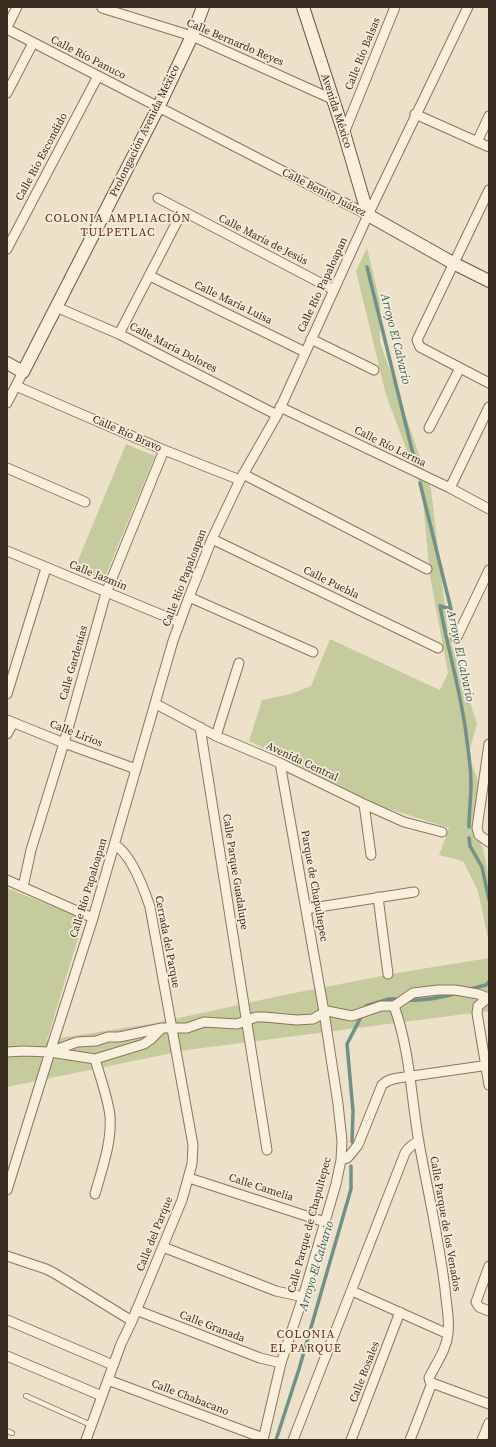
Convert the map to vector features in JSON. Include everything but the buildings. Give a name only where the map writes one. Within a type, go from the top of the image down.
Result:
[{"type":"street","points":[[7,28],[17,7]]},
{"type":"street","name":"Prolongación Avenida México","points":[[7,403],[158,108],[192,36],[203,7]]},
{"type":"street","name":"Avenida México","points":[[303,7],[344,133],[368,215]]},
{"type":"street","name":"Calle Río Balsas","points":[[344,133],[395,7]]},
{"type":"street","name":"Calle Río Papaloapan","points":[[7,1190],[93,918],[179,622],[212,539],[241,477],[278,411],[415,114],[468,7]]},
{"type":"street","name":"Calle Bernardo Reyes","points":[[102,8],[192,36],[332,99]]},
{"type":"street","name":"Calle Río Panuco","points":[[7,28],[158,108]]},
{"type":"street","points":[[7,93],[33,43]]},
{"type":"street","name":"Calle Río Escondido","points":[[7,249],[98,76]]},
{"type":"street","name":"Calle Benito Juárez","points":[[158,108],[368,215],[453,263],[489,281]]},
{"type":"street","points":[[415,114],[489,148]]},
{"type":"street","points":[[477,142],[489,116]]},
{"type":"street","points":[[489,190],[418,336],[417,343],[420,347],[489,382]]},
{"type":"street","name":"Calle María de Jesús","points":[[158,198],[182,212],[334,290]]},
{"type":"street","points":[[119,334],[182,212]]},
{"type":"street","name":"Calle María Luisa","points":[[150,276],[305,352]]},
{"type":"street","name":"Calle María Dolores","points":[[56,307],[119,334],[278,411]]},
{"type":"street","points":[[311,339],[374,370]]},
{"type":"street","points":[[7,364],[23,372]]},
{"type":"street","points":[[429,428],[460,368]]},
{"type":"street","name":"Calle Río Bravo","points":[[16,386],[164,450],[241,477],[427,569]]},
{"type":"street","points":[[450,488],[489,406]]},
{"type":"street","name":"Calle Río Lerma","points":[[278,411],[450,488],[489,509]]},
{"type":"street","name":"Calle Gardenías","points":[[23,887],[31,850],[64,743],[106,593],[164,450]]},
{"type":"street","points":[[7,468],[85,502]]},
{"type":"street","name":"Calle Puebla","points":[[212,539],[438,648]]},
{"type":"street","name":"Calle Jazmín","points":[[7,551],[179,622]]},
{"type":"street","points":[[7,694],[46,568]]},
{"type":"street","points":[[456,639],[489,570]]},
{"type":"street","points":[[189,597],[313,652]]},
{"type":"street","points":[[216,736],[239,663]]},
{"type":"street","name":"Avenida Central","points":[[156,704],[216,736],[280,763],[404,822],[442,832]]},
{"type":"street","points":[[7,734],[10,721]]},
{"type":"street","name":"Calle Lirios","points":[[10,721],[64,743],[136,769]]},
{"type":"street","name":"Calle Parque Guadalupe","points":[[200,727],[267,1150]]},
{"type":"street","points":[[489,748],[477,825],[478,833],[489,842]]},
{"type":"street","name":"Parque de Chapultepec","points":[[280,763],[324,1012]]},
{"type":"street","points":[[364,804],[371,855]]},
{"type":"street","name":"Cerrada del Parque","points":[[115,845],[121,850],[136,874],[150,907],[167,1028]]},
{"type":"street","points":[[7,880],[93,918]]},
{"type":"street","points":[[306,909],[414,892]]},
{"type":"street","points":[[378,897],[388,974]]},
{"type":"street","points":[[50,1052],[77,1042],[96,1041],[108,1036],[119,1037],[167,1028],[187,1028],[204,1022],[236,1024],[256,1017],[308,1020],[316,1018],[324,1012],[331,1011],[352,1016],[381,1006],[394,1006],[413,993],[454,990],[478,994],[488,998],[478,1006],[477,1013],[487,1065],[489,1085]]},
{"type":"street","name":"Calle Parque de los Venados","points":[[394,1006],[400,1025],[410,1077],[419,1141],[441,1260],[448,1319],[448,1334],[443,1353],[429,1378],[430,1382],[432,1383],[410,1440]]},
{"type":"street","name":"Calle Parque de Chapultepec","points":[[263,1439],[281,1363],[303,1297],[341,1160],[341,1124],[324,1012]]},
{"type":"street","points":[[7,1052],[24,1050],[50,1052],[95,1059],[144,1044],[167,1028]]},
{"type":"street","name":"Calle del Parque","points":[[86,1440],[113,1364],[163,1247],[182,1200],[189,1178],[193,1155],[193,1145],[167,1028]]},
{"type":"street","points":[[95,1059],[109,1111],[110,1132],[108,1149],[95,1194]]},
{"type":"street","points":[[341,1160],[350,1155],[358,1145],[382,1085],[391,1080],[487,1065]]},
{"type":"street","points":[[293,1440],[406,1154],[409,1147],[419,1141]]},
{"type":"street","name":"Calle Camelia","points":[[189,1178],[325,1222]]},
{"type":"street","points":[[163,1247],[276,1291],[303,1297]]},
{"type":"street","points":[[7,1256],[54,1273],[132,1321]]},
{"type":"street","points":[[489,1266],[476,1300],[479,1307],[489,1311]]},
{"type":"street","points":[[352,1291],[448,1334]]},
{"type":"street","name":"Calle Granada","points":[[136,1310],[260,1358],[281,1363]]},
{"type":"street","name":"Calle Rosales","points":[[351,1440],[400,1312]]},
{"type":"street","points":[[7,1320],[113,1364]]},
{"type":"street","points":[[7,1356],[102,1396]]},
{"type":"street","name":"Calle Chabacano","points":[[108,1380],[263,1439]]},
{"type":"street","points":[[432,1383],[489,1404]]},
{"type":"street","points":[[482,1440],[489,1423]]},
{"type":"lane","points":[[26,1396],[91,1425]]},
{"type":"green space","points":[[367,248],[380,302],[380,342],[431,489],[448,633],[477,724],[468,755],[479,783],[474,824],[483,849],[489,877],[489,944],[478,891],[463,861],[439,855],[449,828],[383,807],[249,741],[262,700],[291,694],[311,686],[330,639],[440,690],[448,673],[430,576],[422,491],[386,395],[356,271]]},
{"type":"green space","points":[[126,444],[155,456],[103,582],[74,570]]},
{"type":"green space","points":[[7,888],[84,919],[47,1040],[156,1023],[279,996],[397,973],[489,958],[489,1011],[187,1050],[7,1087]]},
{"type":"waterway","name":"Arroyo El Calvario","points":[[367,267],[415,462]]},
{"type":"waterway","name":"Arroyo El Calvario","points":[[420,483],[451,609],[440,606],[465,724],[471,784],[469,827]]},
{"type":"waterway","name":"Arroyo El Calvario","points":[[469,838],[470,846],[482,867],[489,900]]},
{"type":"waterway","name":"Arroyo El Calvario","points":[[470,989],[486,985],[489,982]]},
{"type":"waterway","name":"Arroyo El Calvario","points":[[407,1000],[431,999],[454,994]]},
{"type":"waterway","name":"Arroyo El Calvario","points":[[364,1009],[366,1006],[389,999],[399,999]]},
{"type":"waterway","name":"Arroyo El Calvario","points":[[352,1142],[353,1111],[347,1044],[362,1015]]},
{"type":"waterway","name":"Arroyo El Calvario","points":[[276,1440],[299,1369],[351,1189],[351,1166]]},
{"type":"district","name":"COLONIA AMPLIACIÓN TULPETLAC","points":[[118,226]]},
{"type":"district","name":"COLONIA EL PARQUE","points":[[306,1342]]}]
